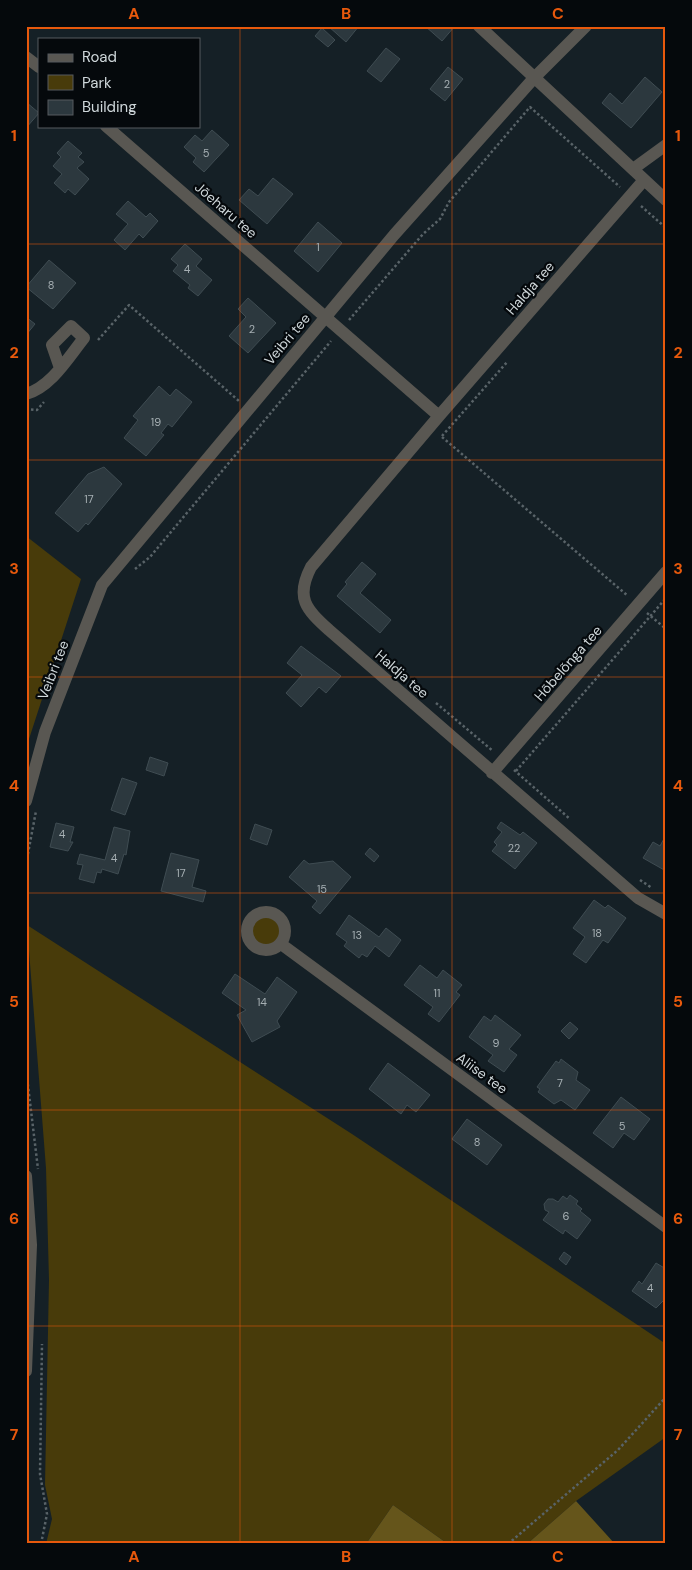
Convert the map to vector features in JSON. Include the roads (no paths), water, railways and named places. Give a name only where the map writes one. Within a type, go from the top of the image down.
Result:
[{"type":"street","points":[[479,26],[666,200]]},
{"type":"street","name":"Veibri tee","points":[[32,805],[45,732],[102,585],[394,235],[534,78],[586,26]]},
{"type":"street","points":[[26,57],[38,67]]},
{"type":"street","name":"Jõeharu tee","points":[[108,128],[325,317]]},
{"type":"street","points":[[633,170],[666,145]]},
{"type":"street","name":"Haldja tee","points":[[644,180],[311,567],[303,585],[304,603],[309,612],[638,898],[666,914]]},
{"type":"street","points":[[325,317],[439,416]]},
{"type":"street","points":[[26,394],[44,386],[60,368]]},
{"type":"street","name":"Hõbelõnga tee","points":[[492,773],[666,572]]},
{"type":"street","name":"Aliise tee","points":[[281,944],[666,1227]]},
{"type":"street","points":[[26,1176],[30,1203],[31,1271],[26,1371]]}]
